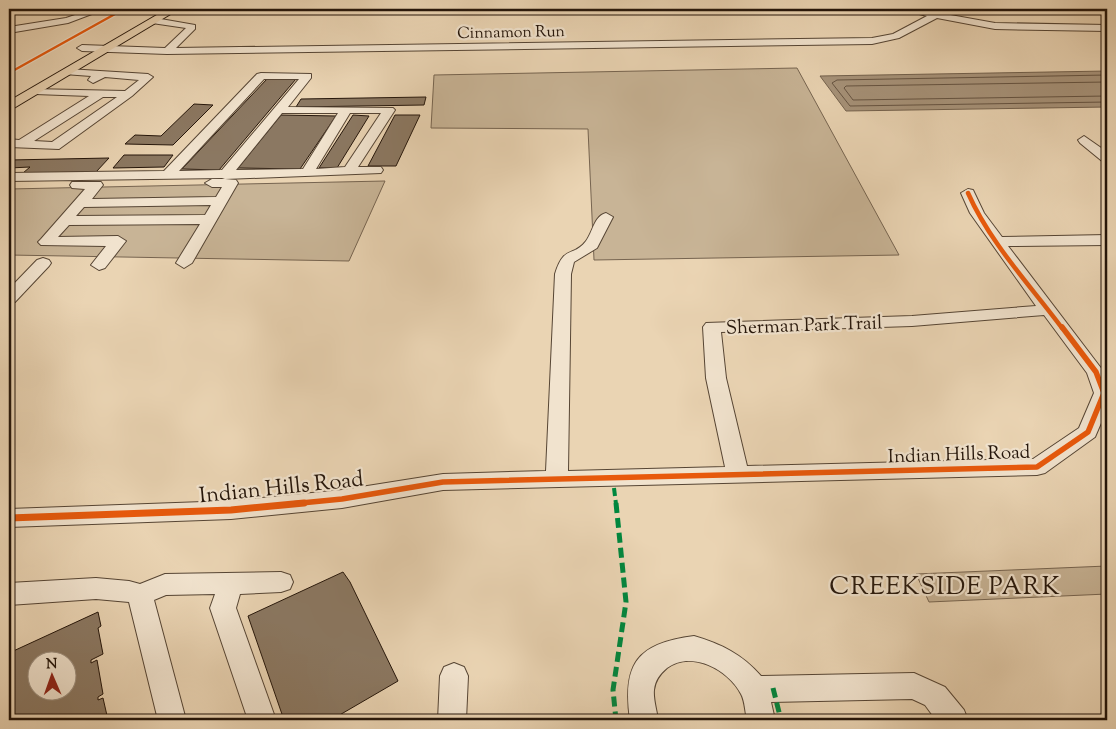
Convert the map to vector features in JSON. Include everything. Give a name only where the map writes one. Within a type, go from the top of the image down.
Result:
[{"type":"main road","points":[[128,22],[174,9]]},
{"type":"main road","points":[[9,107],[106,49],[153,15]]},
{"type":"main road","points":[[78,51],[104,36]]},
{"type":"street","points":[[9,30],[53,23],[101,9]]},
{"type":"street","points":[[361,9],[368,9]]},
{"type":"street","points":[[904,9],[978,24],[1019,28],[1107,28]]},
{"type":"street","points":[[153,15],[192,27],[168,50]]},
{"type":"street","name":"Cinnamon Run","points":[[78,51],[106,49],[168,50],[872,41],[896,36],[934,15]]},
{"type":"street","points":[[15,144],[55,146],[128,94],[148,77],[68,72]]},
{"type":"street","points":[[74,92],[103,74]]},
{"type":"street","points":[[168,175],[261,76],[307,76],[225,175]]},
{"type":"street","points":[[35,91],[128,94]]},
{"type":"street","points":[[15,144],[101,93]]},
{"type":"street","points":[[278,110],[389,110],[349,171]]},
{"type":"street","points":[[307,173],[346,110]]},
{"type":"street","points":[[1084,140],[1107,158]]},
{"type":"street","points":[[9,177],[225,175],[376,170]]},
{"type":"street","points":[[9,186],[231,182],[184,263]]},
{"type":"street","points":[[96,185],[46,242],[118,241],[99,265]]},
{"type":"street","points":[[968,193],[977,213],[1047,310]]},
{"type":"street","points":[[80,203],[220,201]]},
{"type":"street","points":[[557,479],[563,274],[567,260],[592,245],[606,217]]},
{"type":"street","points":[[64,221],[210,219]]},
{"type":"street","points":[[997,242],[1107,240]]},
{"type":"street","points":[[9,298],[43,264]]},
{"type":"street","name":"Indian Hills Road","points":[[9,518],[231,510],[342,499],[443,482],[1037,467],[1088,432],[1104,393],[1101,372],[1047,310]]},
{"type":"street","name":"Sherman Park Trail","points":[[738,475],[716,378],[712,327],[912,321],[1047,310]]},
{"type":"street","points":[[140,595],[165,585],[281,582]]},
{"type":"street","points":[[231,583],[223,608],[262,720]]},
{"type":"street","points":[[9,594],[115,589],[133,591],[140,595],[172,720]]},
{"type":"street","points":[[644,720],[640,690],[647,667],[669,651],[694,648],[717,655],[741,673],[754,689],[761,720]]},
{"type":"street","points":[[452,720],[454,676]]},
{"type":"street","points":[[754,689],[914,686],[935,696],[954,720]]},
{"type":"shaded area","points":[[797,68],[899,255],[594,260],[588,129],[431,128],[434,75]]},
{"type":"shaded area","points":[[385,181],[349,261],[9,255],[9,189]]},
{"type":"shaded area","points":[[1107,566],[1107,594],[929,602],[916,574]]},
{"type":"water","points":[[1107,71],[1107,107],[846,111],[820,76]]},
{"type":"building","points":[[267,79],[296,79],[219,170],[182,169]]},
{"type":"building","points":[[426,97],[424,105],[296,107],[301,99]]},
{"type":"building","points":[[194,104],[213,105],[173,145],[125,144],[135,135],[161,136]]},
{"type":"building","points":[[281,115],[336,116],[300,169],[238,168]]},
{"type":"building","points":[[353,115],[369,116],[337,168],[319,168]]},
{"type":"building","points":[[395,115],[420,115],[396,166],[368,166]]},
{"type":"building","points":[[124,155],[173,155],[164,167],[113,168]]},
{"type":"building","points":[[109,158],[96,172],[23,173],[30,167],[9,168],[9,160]]},
{"type":"building","points":[[343,572],[350,582],[398,681],[331,720],[284,720],[248,616]]},
{"type":"building","points":[[98,612],[101,626],[98,628],[103,654],[91,660],[91,663],[97,660],[103,694],[98,697],[98,700],[103,698],[108,720],[9,720],[9,653]]},
{"type":"marked path","points":[[614,488],[626,602],[613,690],[616,720]]},
{"type":"marked path","points":[[773,688],[781,720]]},
{"type":"cycle path","points":[[9,73],[124,9]]},
{"type":"cycle path","points":[[9,518],[231,510],[342,499],[443,482],[1037,467],[1088,432],[1104,393],[1096,372],[1002,249],[977,213],[968,193]]},
{"type":"district","name":"CREEKSIDE PARK","points":[[945,585]]}]
